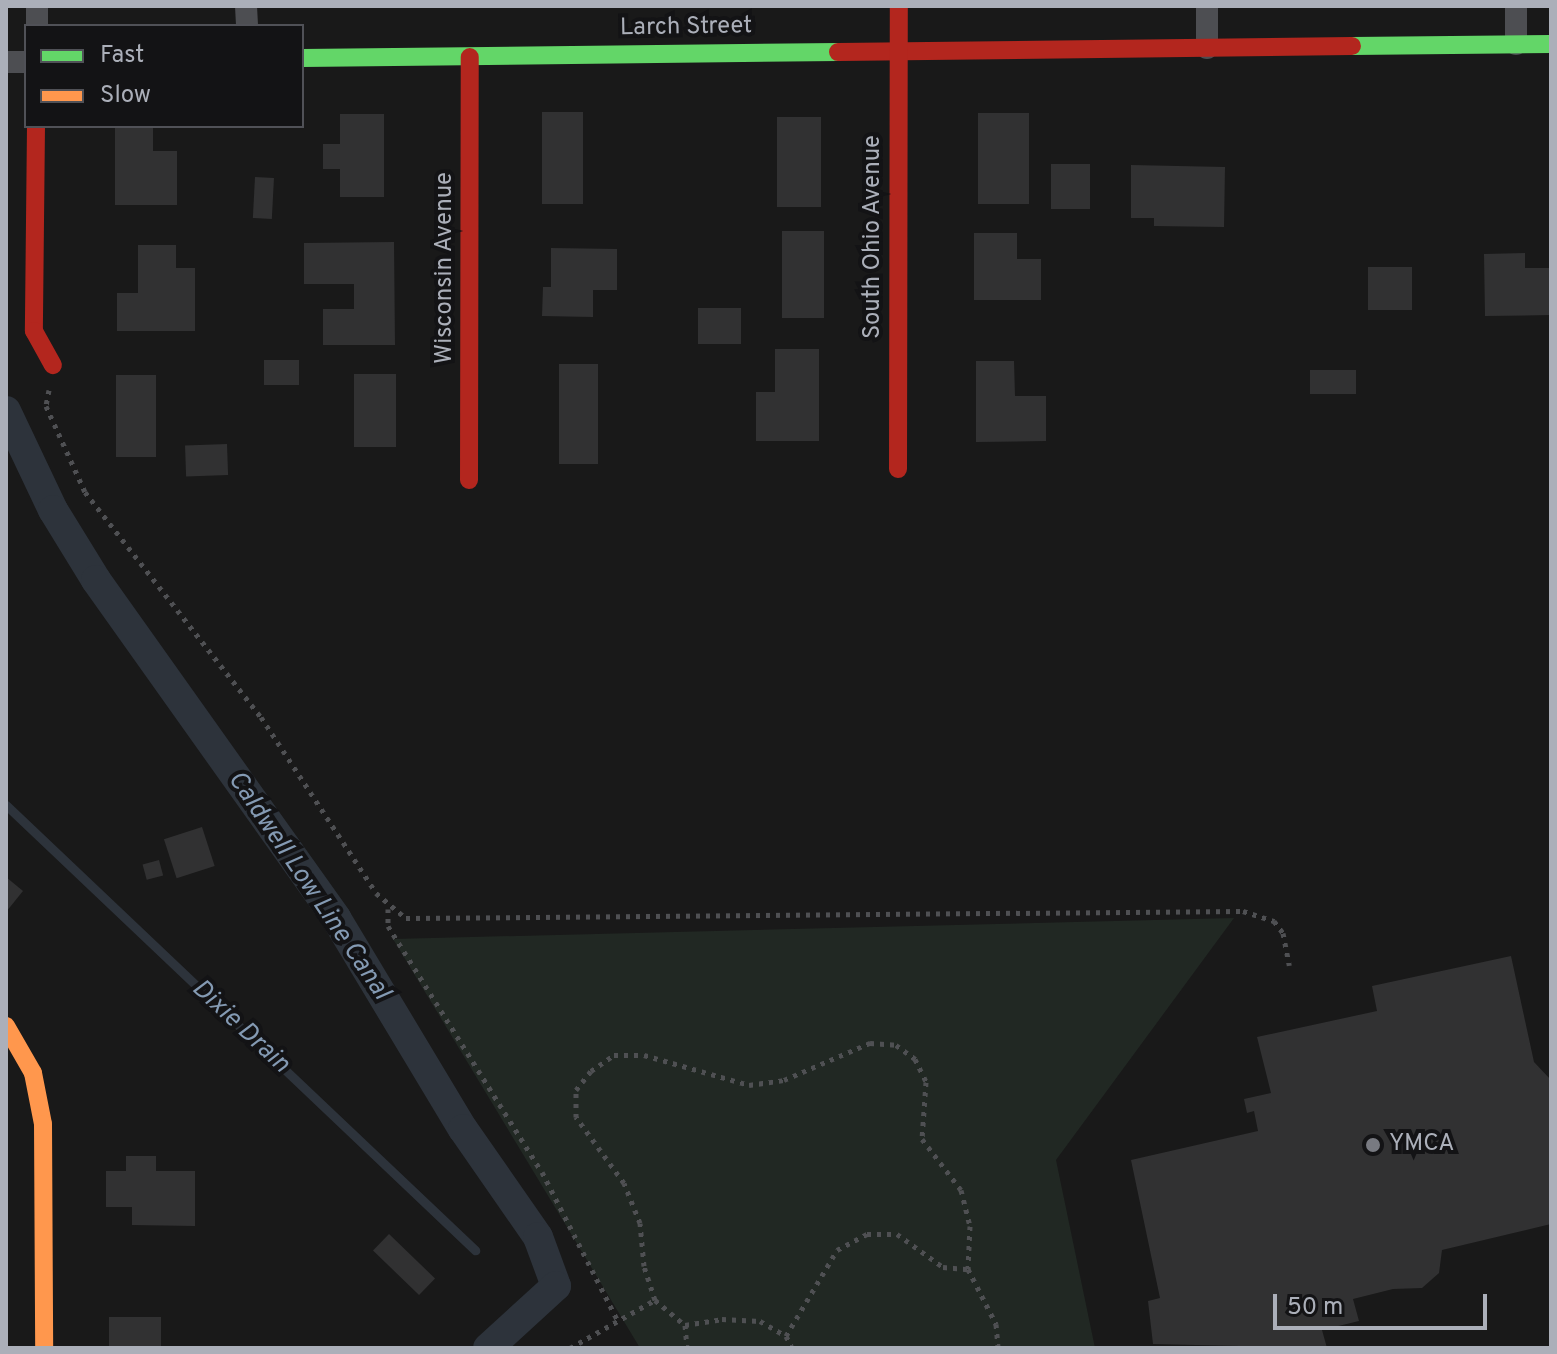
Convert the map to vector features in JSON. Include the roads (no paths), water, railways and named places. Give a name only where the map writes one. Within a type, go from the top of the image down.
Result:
[{"type":"street","name":"South Ohio Avenue","points":[[898,469],[899,6]]},
{"type":"street","points":[[1207,6],[1207,48]]},
{"type":"street","points":[[1516,6],[1516,44]]},
{"type":"street","name":"Larch Street","points":[[304,58],[1551,44]]},
{"type":"street","name":"Wisconsin Avenue","points":[[469,480],[470,57]]},
{"type":"street","points":[[36,128],[34,331],[53,365]]},
{"type":"street","points":[[6,1026],[35,1086],[43,1124],[44,1348]]},
{"type":"waterway","name":"Caldwell Low Line Canal","points":[[6,411],[53,510],[96,580],[336,918],[463,1129],[538,1237],[556,1286],[488,1348]]},
{"type":"waterway","name":"Dixie Drain","points":[[6,805],[475,1250]]},
{"type":"place","name":"YMCA","points":[[1373,1145]]}]
